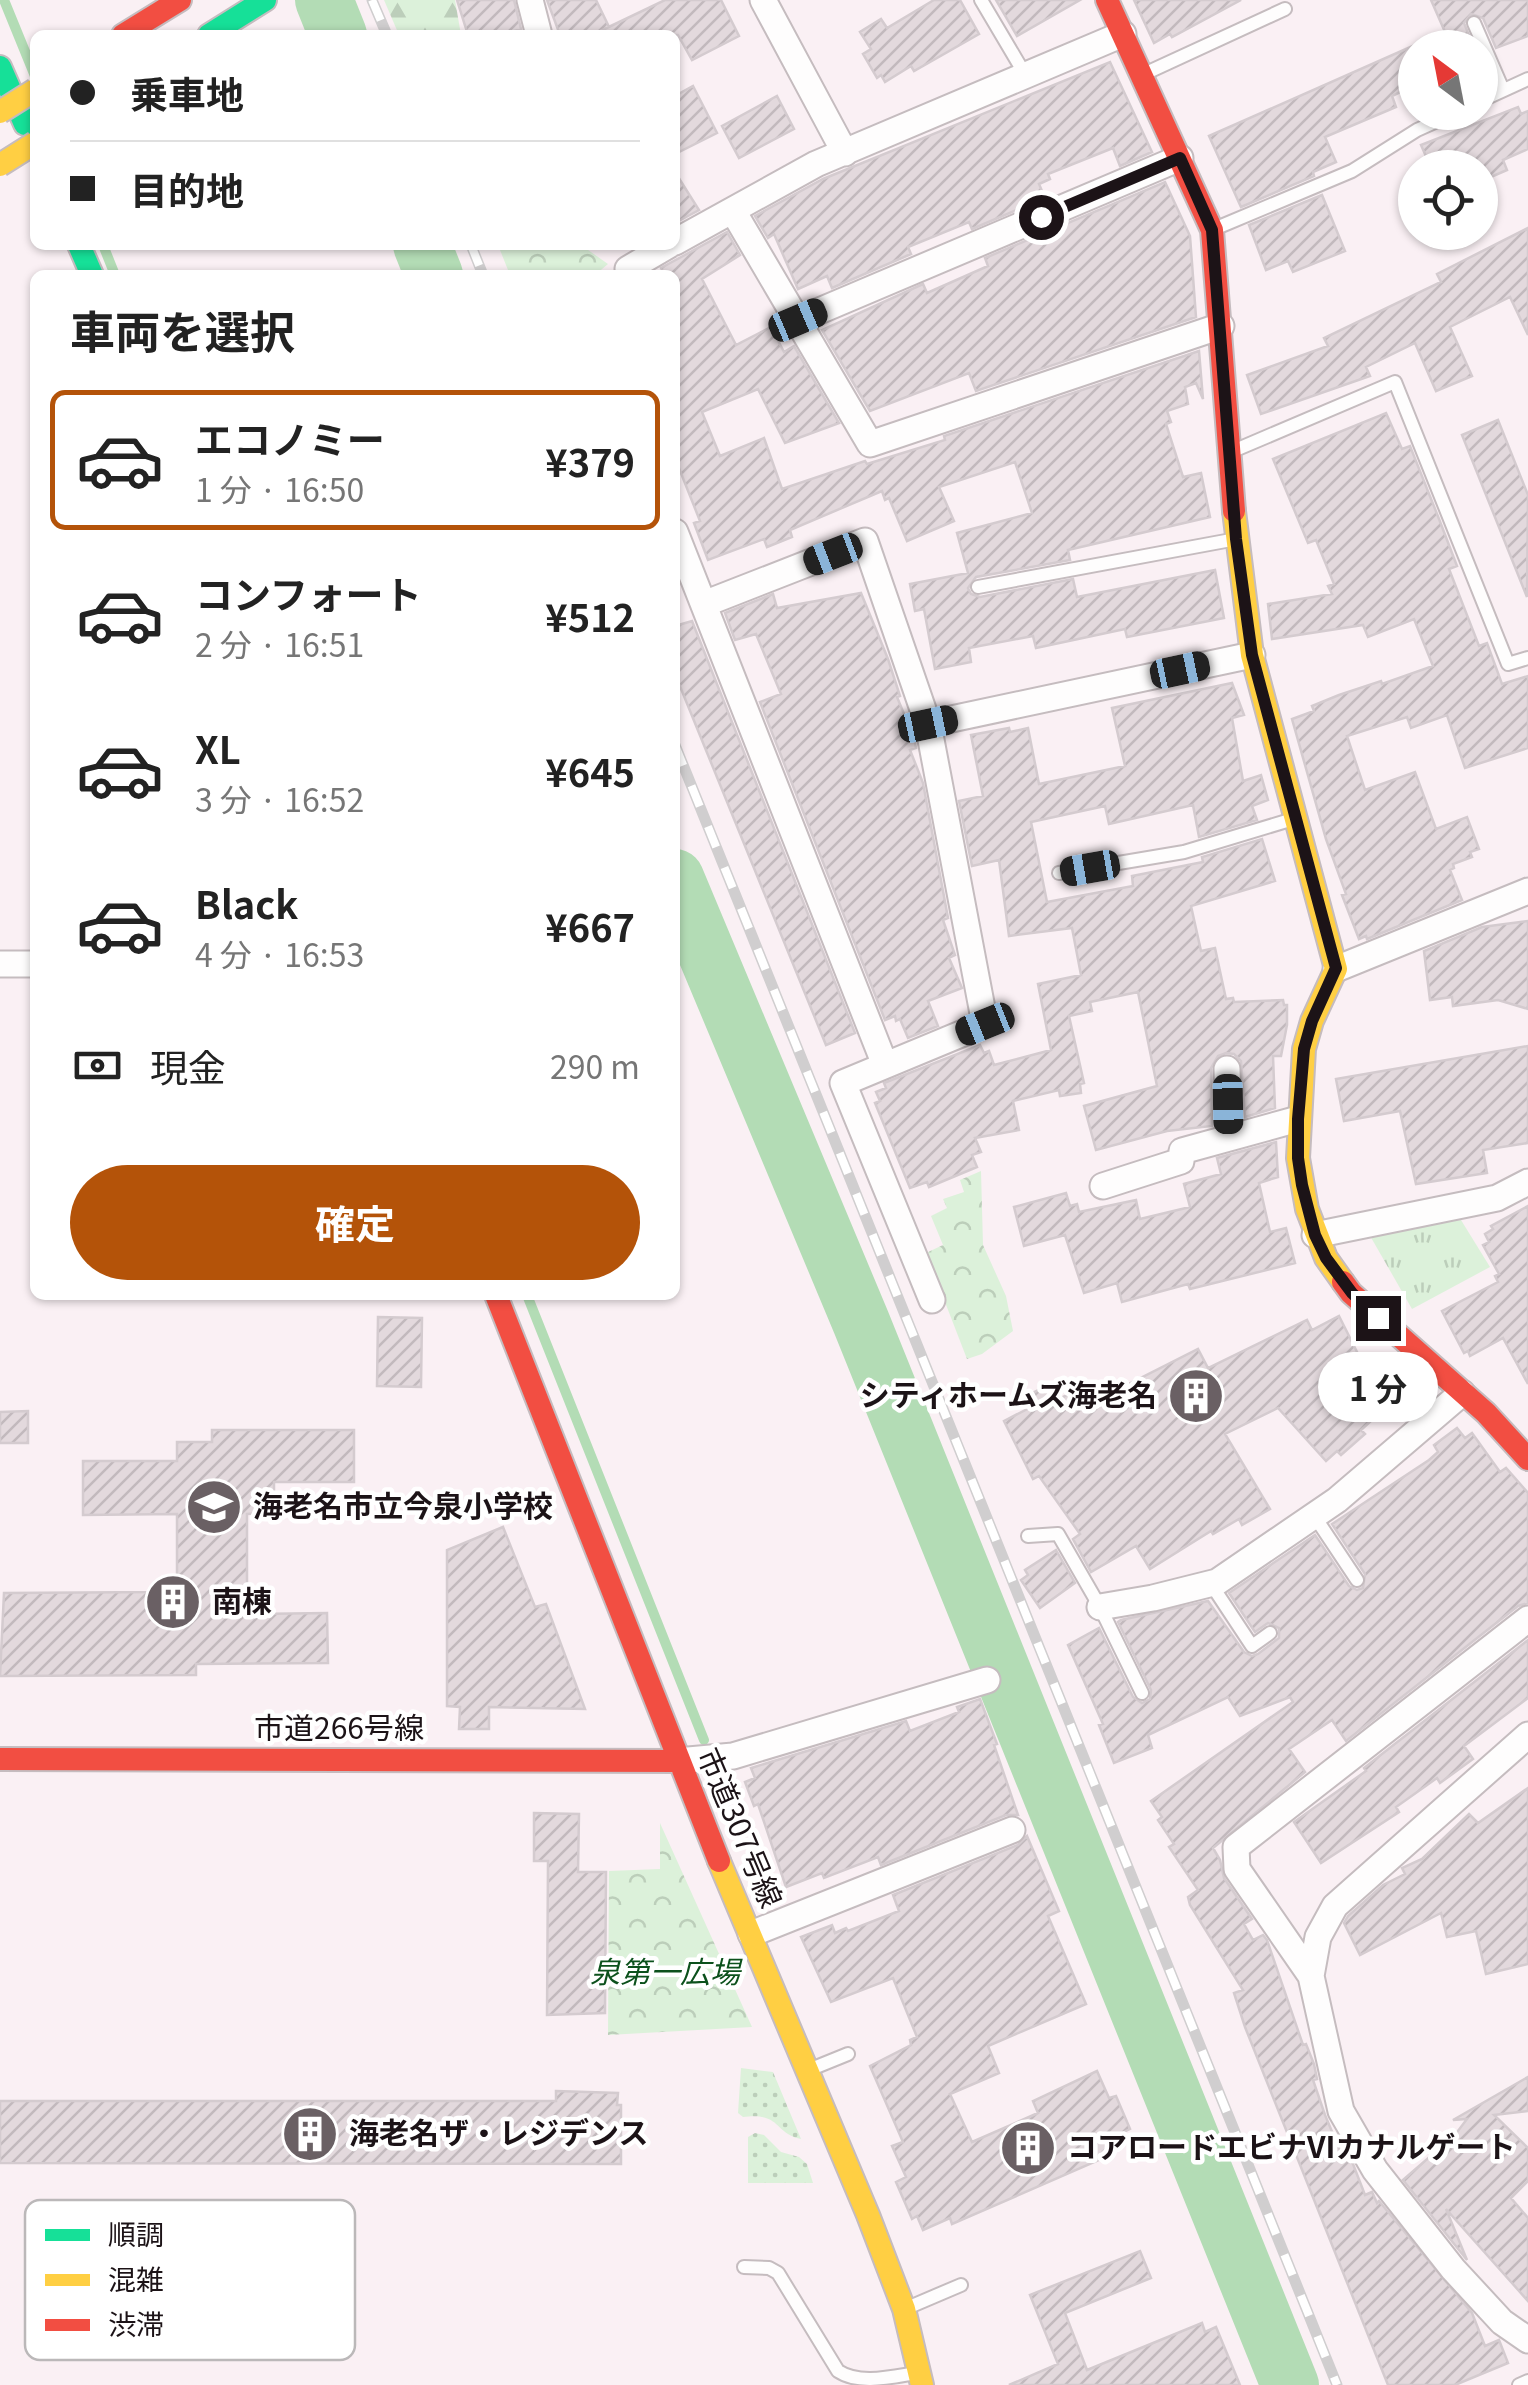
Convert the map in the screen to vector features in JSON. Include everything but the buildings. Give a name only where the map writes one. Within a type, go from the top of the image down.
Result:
[{"type":"main road","points":[[131,30],[180,0]]},
{"type":"main road","points":[[217,30],[265,0]]},
{"type":"main road","points":[[1107,0],[1212,230],[1236,539],[1252,655],[1336,968],[1304,1049],[1298,1119],[1298,1158],[1315,1235],[1326,1258],[1352,1293],[1524,1447]]},
{"type":"main road","points":[[0,67],[30,134]]},
{"type":"main road","points":[[0,112],[30,93]]},
{"type":"main road","points":[[0,165],[30,148]]},
{"type":"main road","name":"市道307号線","points":[[498,1300],[581,1507],[698,1760],[750,1934],[904,2309],[920,2379]]},
{"type":"main road","name":"市道266号線","points":[[0,1758],[698,1760]]},
{"type":"street","points":[[530,0],[539,30]]},
{"type":"street","points":[[763,0],[845,153]]},
{"type":"street","points":[[680,239],[816,164],[1123,34]]},
{"type":"street","points":[[798,320],[1180,158]]},
{"type":"street","points":[[734,210],[870,444],[1222,326]]},
{"type":"street","points":[[628,269],[660,250]]},
{"type":"street","points":[[704,604],[866,542],[928,724],[985,1024],[843,1083],[932,1300]]},
{"type":"street","points":[[680,544],[884,1065]]},
{"type":"street","points":[[928,724],[1252,655]]},
{"type":"street","points":[[1336,968],[1528,892]]},
{"type":"street","points":[[0,964],[30,964]]},
{"type":"street","points":[[1227,1069],[1229,1138]]},
{"type":"street","points":[[1102,1186],[1181,1162],[1182,1150],[1298,1119]]},
{"type":"street","points":[[1315,1235],[1497,1198],[1528,1182]]},
{"type":"street","points":[[1100,1607],[1211,1584],[1248,1564],[1378,1468],[1462,1393]]},
{"type":"street","points":[[1528,1620],[1236,1847],[1237,1870],[1311,1976],[1341,2111],[1375,2170],[1453,2269],[1502,2322],[1528,2340]]},
{"type":"street","points":[[698,1760],[986,1680]]},
{"type":"street","points":[[1311,1976],[1318,1938],[1335,1906],[1528,1734]]},
{"type":"street","points":[[750,1934],[1012,1830]]},
{"type":"lane","points":[[980,0],[1026,76]]},
{"type":"lane","points":[[1142,75],[1285,9]]},
{"type":"lane","points":[[1474,23],[1503,90]]},
{"type":"lane","points":[[1498,92],[1528,78]]},
{"type":"lane","points":[[1212,230],[1352,171],[1416,130]]},
{"type":"lane","points":[[1230,452],[1395,382],[1508,664],[1528,658]]},
{"type":"lane","points":[[978,587],[1236,539]]},
{"type":"lane","points":[[1059,873],[1184,852],[1296,818]]},
{"type":"lane","points":[[1315,1516],[1356,1580]]},
{"type":"lane","points":[[1028,1536],[1058,1534],[1100,1607],[1142,1693]]},
{"type":"lane","points":[[1211,1584],[1252,1646],[1270,1634]]},
{"type":"lane","points":[[809,2070],[848,2054]]},
{"type":"lane","points":[[744,2267],[768,2268],[778,2274],[846,2378],[920,2379]]},
{"type":"lane","points":[[904,2309],[961,2286]]},
{"type":"lane","points":[[1519,2385],[1528,2381]]},
{"type":"green space","points":[[384,0],[455,0],[460,30],[397,30]]},
{"type":"green space","points":[[500,250],[588,250],[608,264],[601,270],[508,270]]},
{"type":"green space","points":[[981,1171],[983,1245],[1006,1296],[1013,1331],[982,1354],[967,1359],[926,1253],[943,1245],[931,1216],[947,1208],[943,1199],[964,1192],[960,1180]]},
{"type":"green space","points":[[1461,1220],[1490,1267],[1412,1309],[1369,1234]]},
{"type":"green space","name":"泉第一広場","points":[[660,1823],[752,2027],[608,2035],[609,1871],[660,1869]]},
{"type":"green space","points":[[741,2068],[773,2072],[801,2139],[765,2117],[743,2117],[738,2113]]},
{"type":"green space","points":[[755,2133],[764,2135],[781,2152],[799,2157],[807,2164],[813,2183],[748,2183],[748,2137]]},
{"type":"waterway","points":[[4,0],[30,64]]},
{"type":"waterway","points":[[324,0],[336,30]]},
{"type":"waterway","points":[[105,250],[113,270]]},
{"type":"waterway","points":[[424,250],[432,270]]},
{"type":"waterway","points":[[680,890],[861,1322],[1290,2385]]},
{"type":"waterway","points":[[529,1300],[704,1740]]},
{"type":"railway","points":[[372,0],[385,30]]},
{"type":"railway","points":[[473,250],[481,270]]},
{"type":"railway","points":[[680,757],[1337,2385]]},
{"type":"traffic: fast","points":[[217,30],[265,0]]},
{"type":"traffic: fast","points":[[0,67],[25,124]]},
{"type":"traffic: fast","points":[[81,250],[90,270]]},
{"type":"traffic: slow","points":[[0,112],[30,93]]},
{"type":"traffic: slow","points":[[0,165],[30,146]]},
{"type":"traffic: slow","points":[[1234,511],[1252,655],[1336,969],[1304,1049],[1298,1158],[1307,1209],[1326,1258],[1343,1282]]},
{"type":"traffic: slow","points":[[719,1861],[868,2215],[904,2309],[922,2385]]},
{"type":"traffic: jam","points":[[131,30],[180,0]]},
{"type":"traffic: jam","points":[[1107,0],[1212,230],[1234,511]]},
{"type":"traffic: jam","points":[[1343,1282],[1486,1413],[1528,1459]]},
{"type":"traffic: jam","points":[[498,1300],[719,1861]]},
{"type":"traffic: jam","points":[[0,1759],[677,1761]]},
{"type":"place","name":"シティホームズ海老名","points":[[1196,1396]]},
{"type":"place","name":"海老名市立今泉小学校","points":[[214,1507]]},
{"type":"place","name":"南棟","points":[[173,1602]]},
{"type":"place","name":"海老名ザ・レジデンス","points":[[310,2134]]},
{"type":"place","name":"コアロードエビナVIカナルゲート","points":[[1028,2148]]},
{"type":"route","points":[[1041,217],[1180,158],[1212,230],[1236,539],[1252,655],[1336,968],[1304,1049],[1298,1158],[1307,1209],[1326,1258],[1352,1293],[1378,1318]]}]
